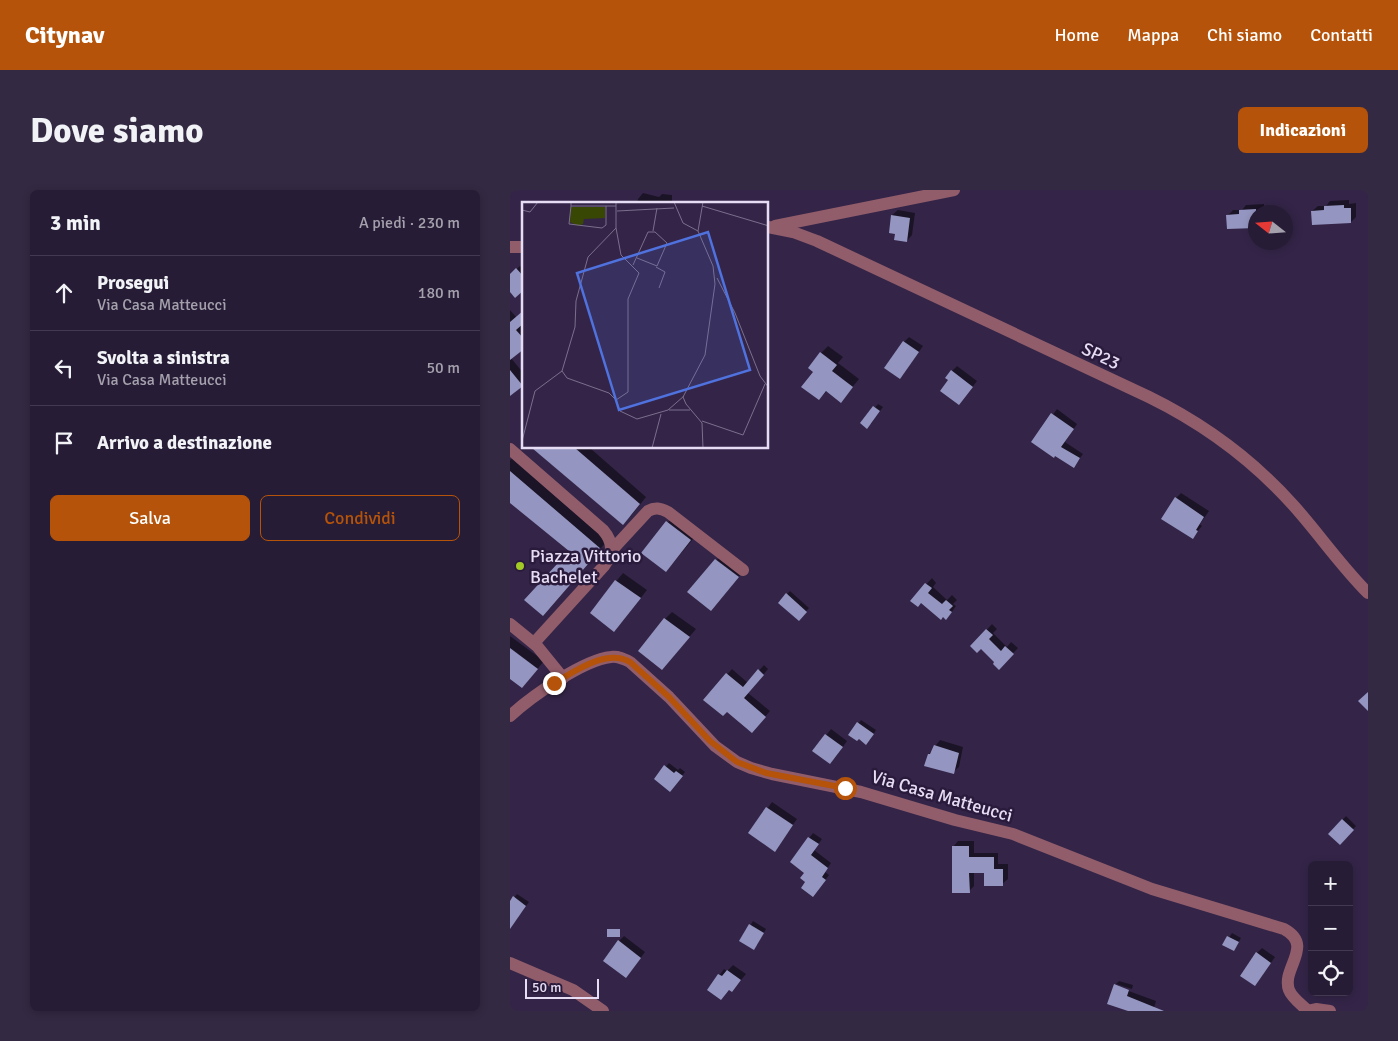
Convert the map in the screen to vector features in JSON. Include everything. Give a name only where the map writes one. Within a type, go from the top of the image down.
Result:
[{"type":"street","points":[[769,227],[954,190]]},
{"type":"street","name":"SP23","points":[[769,227],[793,232],[817,241],[1155,400],[1202,426],[1234,449],[1280,491],[1368,593]]},
{"type":"street","points":[[510,449],[603,530],[610,540],[612,550]]},
{"type":"street","points":[[534,643],[604,566],[612,550],[648,512],[655,508],[668,512],[743,570]]},
{"type":"street","points":[[510,624],[534,643],[563,678]]},
{"type":"street","name":"Via Casa Matteucci","points":[[510,716],[534,696],[563,678],[600,660],[614,657],[623,658],[669,697],[715,746],[737,762],[750,768],[869,794],[955,820],[1013,834],[1152,890],[1284,929],[1295,939],[1297,945],[1289,978],[1289,990],[1308,1011]]},
{"type":"street","points":[[510,963],[573,990],[603,1011]]},
{"type":"street","points":[[1308,1011],[1316,1009],[1330,1011]]},
{"type":"building","points":[[1344,205],[1344,208],[1351,208],[1351,223],[1312,225],[1311,211],[1324,210],[1324,206]]},
{"type":"building","points":[[1248,209],[1248,228],[1227,229],[1226,215],[1239,214],[1239,210]]},
{"type":"building","points":[[891,215],[910,218],[907,242],[894,240],[895,234],[889,233]]},
{"type":"building","points":[[516,268],[522,275],[522,292],[515,298],[510,292],[510,274]]},
{"type":"building","points":[[522,312],[522,325],[516,330],[522,337],[522,351],[510,360],[510,322]]},
{"type":"building","points":[[903,341],[919,352],[900,379],[884,368]]},
{"type":"building","points":[[820,352],[837,365],[832,371],[853,387],[841,403],[826,391],[819,400],[801,387],[813,372],[808,368]]},
{"type":"building","points":[[510,370],[522,387],[510,396]]},
{"type":"building","points":[[951,370],[973,387],[959,405],[940,391],[948,380],[945,378]]},
{"type":"building","points":[[873,406],[880,411],[867,429],[860,423]]},
{"type":"building","points":[[1051,413],[1074,429],[1061,447],[1080,458],[1074,468],[1055,456],[1054,458],[1031,442]]},
{"type":"building","points":[[533,449],[576,449],[640,504],[623,525]]},
{"type":"building","points":[[510,471],[601,549],[543,616],[524,600],[569,551],[510,503]]},
{"type":"building","points":[[1175,497],[1204,517],[1193,539],[1161,519]]},
{"type":"building","points":[[666,521],[691,540],[666,572],[641,553]]},
{"type":"building","points":[[715,559],[739,577],[711,611],[687,592]]},
{"type":"building","points":[[615,580],[641,598],[614,632],[590,613]]},
{"type":"building","points":[[925,583],[932,588],[928,593],[942,604],[946,600],[953,606],[949,610],[952,612],[946,620],[943,617],[941,620],[921,603],[918,607],[910,601]]},
{"type":"building","points":[[786,593],[807,612],[799,621],[778,603]]},
{"type":"building","points":[[664,618],[690,637],[662,670],[638,651]]},
{"type":"building","points":[[986,629],[993,635],[989,639],[1001,651],[1005,646],[1014,654],[999,670],[981,649],[977,653],[970,646]]},
{"type":"building","points":[[510,648],[538,669],[522,688],[510,679]]},
{"type":"building","points":[[758,669],[764,675],[744,698],[766,717],[752,733],[727,712],[723,716],[703,700],[726,673],[743,687]]},
{"type":"building","points":[[1368,692],[1368,711],[1358,701]]},
{"type":"building","points":[[857,722],[874,734],[866,745],[859,739],[857,741],[848,735]]},
{"type":"building","points":[[825,734],[843,747],[830,764],[812,751]]},
{"type":"building","points":[[934,745],[959,753],[954,774],[924,766],[928,754],[930,754]]},
{"type":"building","points":[[664,765],[674,773],[676,771],[683,776],[670,792],[654,779]]},
{"type":"building","points":[[766,807],[793,825],[775,852],[748,833]]},
{"type":"building","points":[[1342,819],[1354,830],[1340,845],[1328,834]]},
{"type":"building","points":[[808,837],[819,844],[811,855],[828,868],[822,877],[826,880],[813,897],[801,888],[805,882],[800,878],[804,873],[790,862]]},
{"type":"building","points":[[952,846],[969,846],[969,857],[994,857],[994,869],[1003,869],[1003,886],[984,886],[984,873],[969,873],[970,893],[952,893]]},
{"type":"building","points":[[513,896],[526,906],[510,929],[510,901]]},
{"type":"building","points":[[749,924],[764,933],[754,950],[739,941]]},
{"type":"building","points":[[607,929],[620,929],[620,937],[607,937]]},
{"type":"building","points":[[1227,936],[1239,942],[1234,951],[1222,945]]},
{"type":"building","points":[[618,940],[641,958],[626,978],[603,961]]},
{"type":"building","points":[[1256,952],[1271,963],[1255,986],[1240,976]]},
{"type":"building","points":[[727,970],[741,980],[732,992],[729,990],[721,1000],[707,990],[718,974],[722,976]]},
{"type":"building","points":[[1114,984],[1129,990],[1127,996],[1164,1011],[1128,1011],[1107,1004]]},
{"type":"place","name":"Piazza Vittorio Bachelet","points":[[520,566]]},
{"type":"route","points":[[554,683],[600,660],[610,657],[623,658],[669,697],[715,746],[737,762],[766,773],[845,788]]}]
